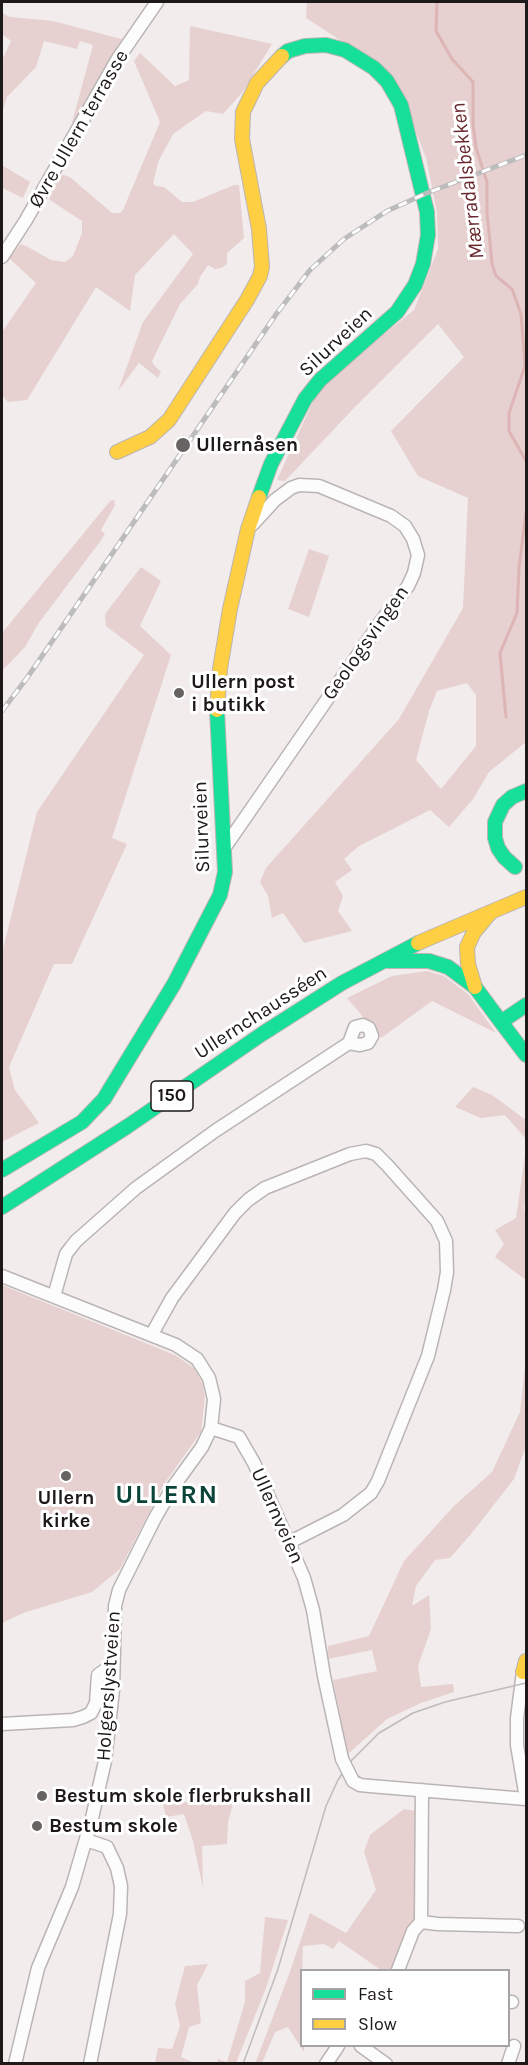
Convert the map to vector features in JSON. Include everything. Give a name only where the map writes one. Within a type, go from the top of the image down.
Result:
[{"type":"main road","name":"Silurveien","points":[[2,1170],[82,1122],[104,1099],[174,984],[205,926],[223,885],[226,860],[217,721],[219,678],[230,609],[248,529],[271,464],[305,399],[320,380],[397,312],[415,285],[426,255],[427,212],[401,105],[387,81],[374,68],[345,50],[326,45],[306,46],[288,51],[273,63],[257,83],[243,112],[242,139],[259,229],[262,267],[260,276],[247,300],[169,420],[150,437],[117,452]]},
{"type":"main road","points":[[515,867],[498,848],[495,838],[495,822],[503,805],[512,797],[526,791]]},
{"type":"main road","name":"Ullernchausséen","points":[[2,1207],[128,1126],[300,1009],[381,961],[431,936],[526,897]]},
{"type":"main road","name":"150","points":[[475,987],[468,963],[467,947],[474,932],[493,910]]},
{"type":"main road","name":"150","points":[[381,961],[438,962],[461,975],[475,987],[501,1022]]},
{"type":"main road","points":[[526,1005],[501,1022],[526,1055]]},
{"type":"main road","name":"Ullernchausséen","points":[[160,1087],[275,1010]]},
{"type":"main road","points":[[9,1186],[45,1163]]},
{"type":"street","name":"Øvre Ullern terrasse","points":[[2,257],[117,60],[156,2]]},
{"type":"street","name":"Geologsvingen","points":[[225,847],[408,586],[418,555],[405,526],[392,516],[319,486],[299,485],[291,488],[275,500],[248,529]]},
{"type":"street","points":[[54,1296],[69,1250],[76,1241],[136,1188],[215,1131],[349,1043]]},
{"type":"street","points":[[152,1334],[172,1298],[235,1213],[248,1200],[266,1188],[350,1154],[366,1151],[376,1154],[437,1221],[446,1241],[447,1272],[444,1290],[428,1356],[378,1481],[371,1493],[346,1513],[290,1542]]},
{"type":"street","points":[[2,1276],[152,1334],[177,1345],[197,1359],[209,1378],[214,1399],[211,1428]]},
{"type":"street","name":"Ullernveien","points":[[211,1428],[239,1437],[254,1463],[265,1492],[290,1542],[309,1593],[342,1759],[353,1781],[360,1785],[370,1786],[526,1798]]},
{"type":"street","name":"Holgerslystveien","points":[[15,2064],[38,1968],[72,1887],[105,1761],[113,1668],[115,1606],[119,1590],[155,1518],[173,1487],[202,1447],[211,1428]]},
{"type":"street","points":[[2,1724],[83,1718],[90,1713],[96,1703],[98,1675],[100,1672],[113,1668]]},
{"type":"street","points":[[525,1668],[517,1718],[517,1745],[526,1798]]},
{"type":"street","points":[[399,1969],[413,1931],[421,1922],[422,1790]]},
{"type":"street","points":[[86,1840],[107,1847],[117,1868],[121,1886],[120,1914],[90,2064]]},
{"type":"street","points":[[421,1922],[518,1926]]},
{"type":"street","points":[[508,2064],[514,2046]]},
{"type":"street","points":[[362,2047],[386,2064]]},
{"type":"street","points":[[326,2064],[336,2049]]},
{"type":"shaded area","points":[[307,2],[526,2],[526,742],[489,772],[473,799],[449,827],[430,810],[359,846],[344,859],[352,870],[335,882],[343,896],[338,911],[352,931],[304,943],[283,913],[272,918],[268,896],[260,882],[266,868],[399,719],[463,608],[468,498],[418,476],[391,431],[464,357],[438,324],[285,481],[277,480],[316,395],[336,373],[414,310],[438,249],[437,213],[426,158],[404,100],[380,66],[306,18]],"holes":[[[467,683],[476,695],[476,746],[441,789],[416,760],[429,711],[437,691]]]},
{"type":"shaded area","points":[[2,13],[10,17],[53,21],[125,40],[76,125],[72,123],[93,45],[80,41],[77,49],[44,41],[36,67],[7,97],[2,113],[2,60],[11,41],[2,34]]},
{"type":"shaded area","points":[[190,26],[272,44],[242,93],[223,114],[206,111],[173,134],[158,162],[153,184],[164,187],[182,202],[193,202],[239,185],[244,238],[227,253],[227,264],[215,269],[208,265],[198,284],[180,304],[152,361],[161,372],[158,378],[139,363],[118,391],[143,322],[193,254],[174,234],[135,275],[130,311],[96,287],[27,400],[8,402],[2,395],[2,332],[36,283],[9,258],[21,244],[51,260],[65,262],[73,256],[82,233],[82,221],[50,200],[49,196],[59,177],[63,175],[70,177],[112,213],[120,213],[123,210],[160,122],[134,61],[140,53],[175,86],[189,80]]},
{"type":"shaded area","points":[[2,165],[30,182],[23,198],[2,188]]},
{"type":"shaded area","points":[[114,500],[115,505],[101,530],[105,534],[38,624],[25,647],[2,671],[2,633],[110,501]]},
{"type":"shaded area","points":[[309,549],[329,556],[309,617],[288,609]]},
{"type":"shaded area","points":[[141,567],[161,581],[140,626],[171,655],[112,838],[127,844],[72,964],[54,964],[9,1067],[15,1090],[39,1123],[2,1142],[2,953],[37,812],[144,655],[106,626],[105,614]]},
{"type":"shaded area","points":[[427,971],[444,976],[468,994],[496,1033],[432,1001],[381,1038],[347,998],[392,976]]},
{"type":"shaded area","points":[[473,1087],[492,1095],[526,1120],[526,1139],[505,1115],[481,1118],[455,1107]]},
{"type":"shaded area","points":[[526,1149],[524,1211],[526,1211],[526,1280],[495,1257],[504,1244],[495,1230],[516,1218]]},
{"type":"shaded area","points":[[2,1285],[175,1355],[194,1368],[202,1382],[205,1396],[201,1432],[164,1484],[120,1569],[92,1592],[23,1613],[2,1623]]},
{"type":"shaded area","points":[[526,1358],[526,1446],[514,1479],[450,1558],[435,1560],[416,1586],[412,1606],[429,1595],[431,1629],[418,1666],[421,1687],[453,1684],[454,1692],[421,1703],[387,1719],[348,1754],[333,1680],[377,1671],[372,1650],[328,1659],[328,1646],[369,1636],[404,1561],[454,1506],[492,1472],[520,1412]]},
{"type":"shaded area","points":[[234,1800],[228,1822],[227,1844],[202,1846],[203,1888],[193,1841],[184,1814],[166,1817],[163,1804],[204,1801],[215,1806]]},
{"type":"shaded area","points":[[404,1809],[415,1811],[418,1909],[394,1969],[380,1969],[339,1941],[333,1949],[324,1944],[303,1946],[302,1969],[300,1969],[300,2046],[288,2027],[275,2032],[262,2063],[255,2064],[310,1913],[346,1933],[376,1890],[364,1852],[370,1835]]},
{"type":"shaded area","points":[[265,1917],[288,1920],[266,1988],[236,2063],[217,2063],[218,2059],[227,2062],[245,2002],[245,1981],[260,1973]]},
{"type":"shaded area","points":[[208,1964],[197,1985],[201,2023],[189,2027],[181,2057],[194,2063],[155,2063],[158,2048],[172,2049],[180,2026],[175,2004],[185,1966]]},
{"type":"waterway","name":"Mærradalsbekken","points":[[437,2],[436,31],[452,59],[473,82],[473,124],[476,148],[487,182],[487,212],[492,264],[496,276],[512,289],[521,314],[525,366],[509,413],[509,431],[526,461]]},
{"type":"waterway","name":"Mærradalsbekken","points":[[506,717],[500,653],[517,613],[519,568],[526,512]]},
{"type":"tram line","points":[[243,2064],[278,1969],[326,1806],[338,1780],[350,1762],[379,1733],[413,1713],[445,1702],[526,1683]]},
{"type":"railway","points":[[2,711],[27,678],[277,313],[310,270],[344,239],[387,211],[526,155]]},
{"type":"traffic: fast","points":[[259,497],[271,464],[305,399],[320,380],[397,312],[415,285],[423,264],[428,235],[427,212],[401,105],[387,81],[374,68],[345,50],[326,45],[305,46],[288,51],[282,56]]},
{"type":"traffic: fast","points":[[2,1170],[82,1122],[104,1099],[174,984],[220,895],[225,872],[217,710]]},
{"type":"traffic: fast","points":[[515,867],[498,848],[495,838],[495,822],[503,805],[512,797],[526,791]]},
{"type":"traffic: fast","points":[[2,1207],[342,983],[418,943]]},
{"type":"traffic: fast","points":[[388,961],[429,961],[448,967],[475,987],[501,1022],[526,1005]]},
{"type":"traffic: fast","points":[[501,1022],[526,1055]]},
{"type":"traffic: slow","points":[[117,452],[150,437],[169,420],[247,300],[260,276],[262,267],[259,229],[242,139],[243,112],[257,83],[282,56]]},
{"type":"traffic: slow","points":[[217,710],[220,669],[230,609],[248,529],[259,497]]},
{"type":"traffic: slow","points":[[418,943],[526,897]]},
{"type":"traffic: slow","points":[[475,987],[468,964],[467,947],[474,932],[490,913]]},
{"type":"traffic: slow","points":[[526,1661],[523,1672],[526,1671]]},
{"type":"place","name":"Ullernåsen","points":[[183,445]]},
{"type":"place","name":"Ullern post i butikk","points":[[179,693]]},
{"type":"place","name":"Ullern kirke","points":[[66,1476]]},
{"type":"place","name":"Bestum skole flerbrukshall","points":[[42,1796]]},
{"type":"place","name":"Bestum skole","points":[[37,1826]]},
{"type":"district","name":"ULLERN","points":[[167,1496]]}]
